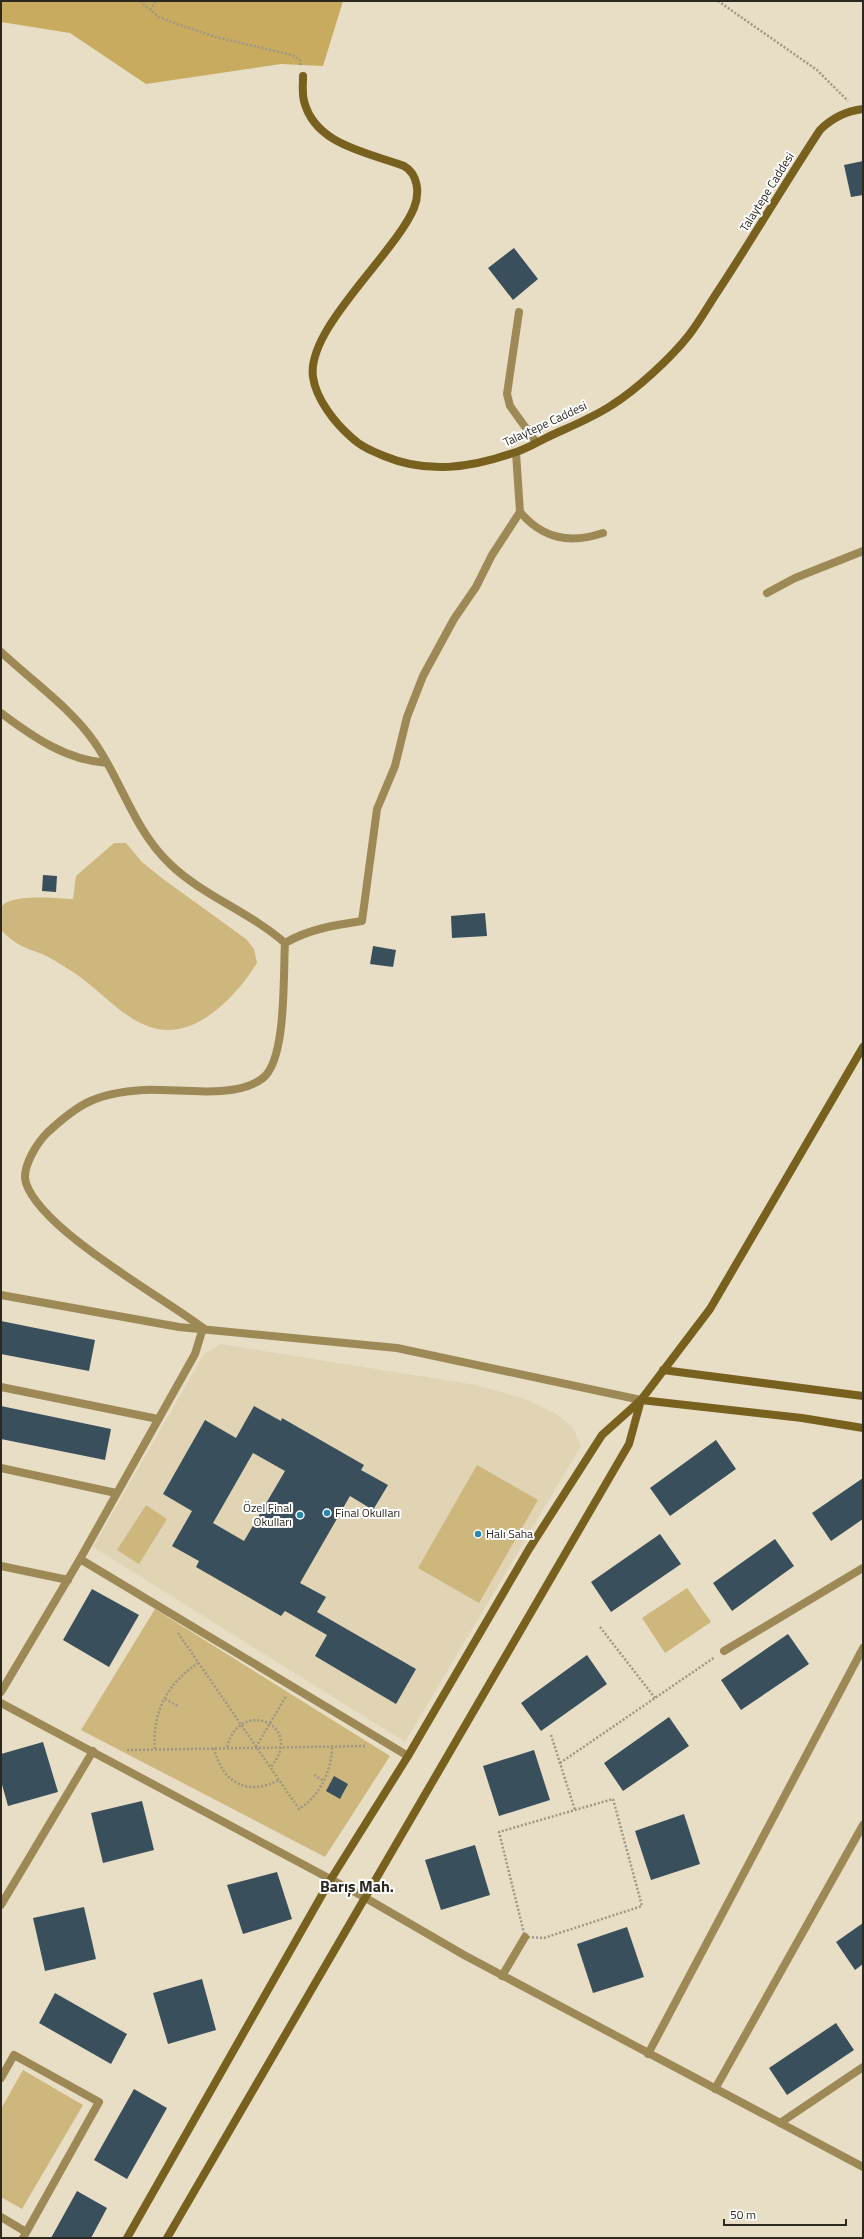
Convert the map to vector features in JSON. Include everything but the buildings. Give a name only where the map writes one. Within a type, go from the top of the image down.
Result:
[{"type":"main road","name":"Talaytepe Caddesi","points":[[303,76],[303,100],[311,117],[322,132],[335,141],[404,166],[411,170],[417,184],[414,208],[404,224],[339,312],[323,338],[313,376],[317,391],[328,410],[351,438],[371,450],[398,462],[428,468],[454,467],[484,462],[516,453],[611,406],[648,376],[688,336],[741,257],[820,130],[828,121],[838,115],[860,109]]},
{"type":"main road","points":[[127,2238],[331,1879],[408,1756],[529,1549],[602,1435],[641,1400],[710,1309],[863,1047]]},
{"type":"main road","points":[[663,1370],[863,1396]]},
{"type":"main road","points":[[641,1400],[802,1418],[863,1428]]},
{"type":"main road","points":[[166,2238],[629,1444],[641,1400]]},
{"type":"street","points":[[519,312],[508,394],[510,406],[536,442]]},
{"type":"street","points":[[285,943],[310,931],[362,921],[377,809],[395,766],[407,717],[424,676],[454,619],[476,587],[492,555],[520,512],[516,453]]},
{"type":"street","points":[[520,512],[530,523],[559,537],[570,539],[603,533]]},
{"type":"street","points":[[767,593],[795,578],[863,551]]},
{"type":"street","points":[[1,652],[68,714],[94,742],[107,763],[142,832],[169,864],[183,876],[264,926],[285,943]]},
{"type":"street","points":[[1,713],[34,737],[63,752],[89,762],[107,763]]},
{"type":"street","points":[[204,1328],[180,1310],[146,1290],[59,1224],[34,1199],[25,1181],[28,1161],[38,1141],[61,1120],[83,1103],[105,1094],[145,1090],[187,1093],[220,1091],[245,1086],[264,1077],[274,1063],[280,1044],[285,943]]},
{"type":"street","points":[[1,1295],[179,1327],[204,1328],[396,1348],[641,1400]]},
{"type":"street","points":[[1,1692],[80,1559],[194,1354],[204,1328]]},
{"type":"street","points":[[1,1387],[158,1418]]},
{"type":"street","points":[[1,1468],[116,1493]]},
{"type":"street","points":[[80,1559],[408,1756]]},
{"type":"street","points":[[1,1566],[68,1580]]},
{"type":"street","points":[[724,1651],[863,1568]]},
{"type":"street","points":[[648,2054],[863,1648]]},
{"type":"street","points":[[1,1703],[331,1879],[502,1976],[863,2167]]},
{"type":"street","points":[[1,1905],[93,1751]]},
{"type":"street","points":[[715,2089],[863,1825]]},
{"type":"street","points":[[502,1976],[525,1937]]},
{"type":"street","points":[[1,2078],[14,2055],[99,2102],[25,2235],[1,2217]]},
{"type":"street","points":[[780,2123],[863,2067]]},
{"type":"path","points":[[140,1],[159,17],[216,36],[292,55],[300,60],[303,76]]},
{"type":"path","points":[[150,10],[156,1]]},
{"type":"path","points":[[718,1],[817,70],[860,109]]},
{"type":"path","points":[[600,1627],[655,1698]]},
{"type":"path","points":[[177,1632],[299,1809],[312,1798],[324,1781],[332,1756],[332,1746]]},
{"type":"path","points":[[560,1763],[724,1651]]},
{"type":"path","points":[[155,1749],[155,1721],[165,1699],[187,1670],[198,1663]]},
{"type":"path","points":[[255,1747],[292,1686]]},
{"type":"path","points":[[165,1699],[178,1706]]},
{"type":"path","points":[[227,1747],[233,1731],[240,1724],[257,1720],[270,1724],[280,1735],[282,1746],[277,1760],[270,1768]]},
{"type":"path","points":[[551,1735],[575,1810]]},
{"type":"path","points":[[128,1750],[282,1746],[368,1746]]},
{"type":"path","points":[[214,1748],[221,1769],[236,1783],[246,1787],[263,1787],[279,1780]]},
{"type":"path","points":[[314,1775],[324,1781]]},
{"type":"path","points":[[613,1798],[642,1906],[544,1938],[525,1937],[499,1832],[613,1798]]},
{"type":"shaded area","points":[[1,1],[343,1],[323,66],[281,64],[146,84],[70,33],[1,22]]},
{"type":"shaded area","points":[[114,843],[126,843],[142,862],[246,939],[254,949],[257,963],[248,976],[226,1002],[198,1022],[182,1028],[166,1030],[150,1027],[140,1023],[120,1010],[76,974],[46,956],[20,945],[1,930],[1,908],[5,903],[23,898],[73,899],[76,876]]},
{"type":"shaded area","name":"Final Okulları","points":[[220,1344],[476,1385],[525,1399],[558,1415],[573,1428],[581,1446],[405,1742],[93,1547],[204,1354]]},
{"type":"shaded area","name":"Halı Saha","points":[[477,1465],[538,1500],[479,1603],[418,1568]]},
{"type":"shaded area","points":[[146,1505],[167,1519],[139,1564],[117,1550]]},
{"type":"shaded area","points":[[687,1588],[711,1622],[665,1653],[642,1618]]},
{"type":"shaded area","points":[[155,1609],[390,1756],[325,1857],[81,1730]]},
{"type":"shaded area","points":[[23,2070],[83,2105],[22,2209],[1,2197],[1,2109]]},
{"type":"place","name":"Final Okulları","points":[[327,1513]]},
{"type":"place","name":"Özel Final Okulları","points":[[300,1515]]},
{"type":"place","name":"Halı Saha","points":[[478,1534]]},
{"type":"district","name":"Barış Mah.","points":[[357,1886]]}]
